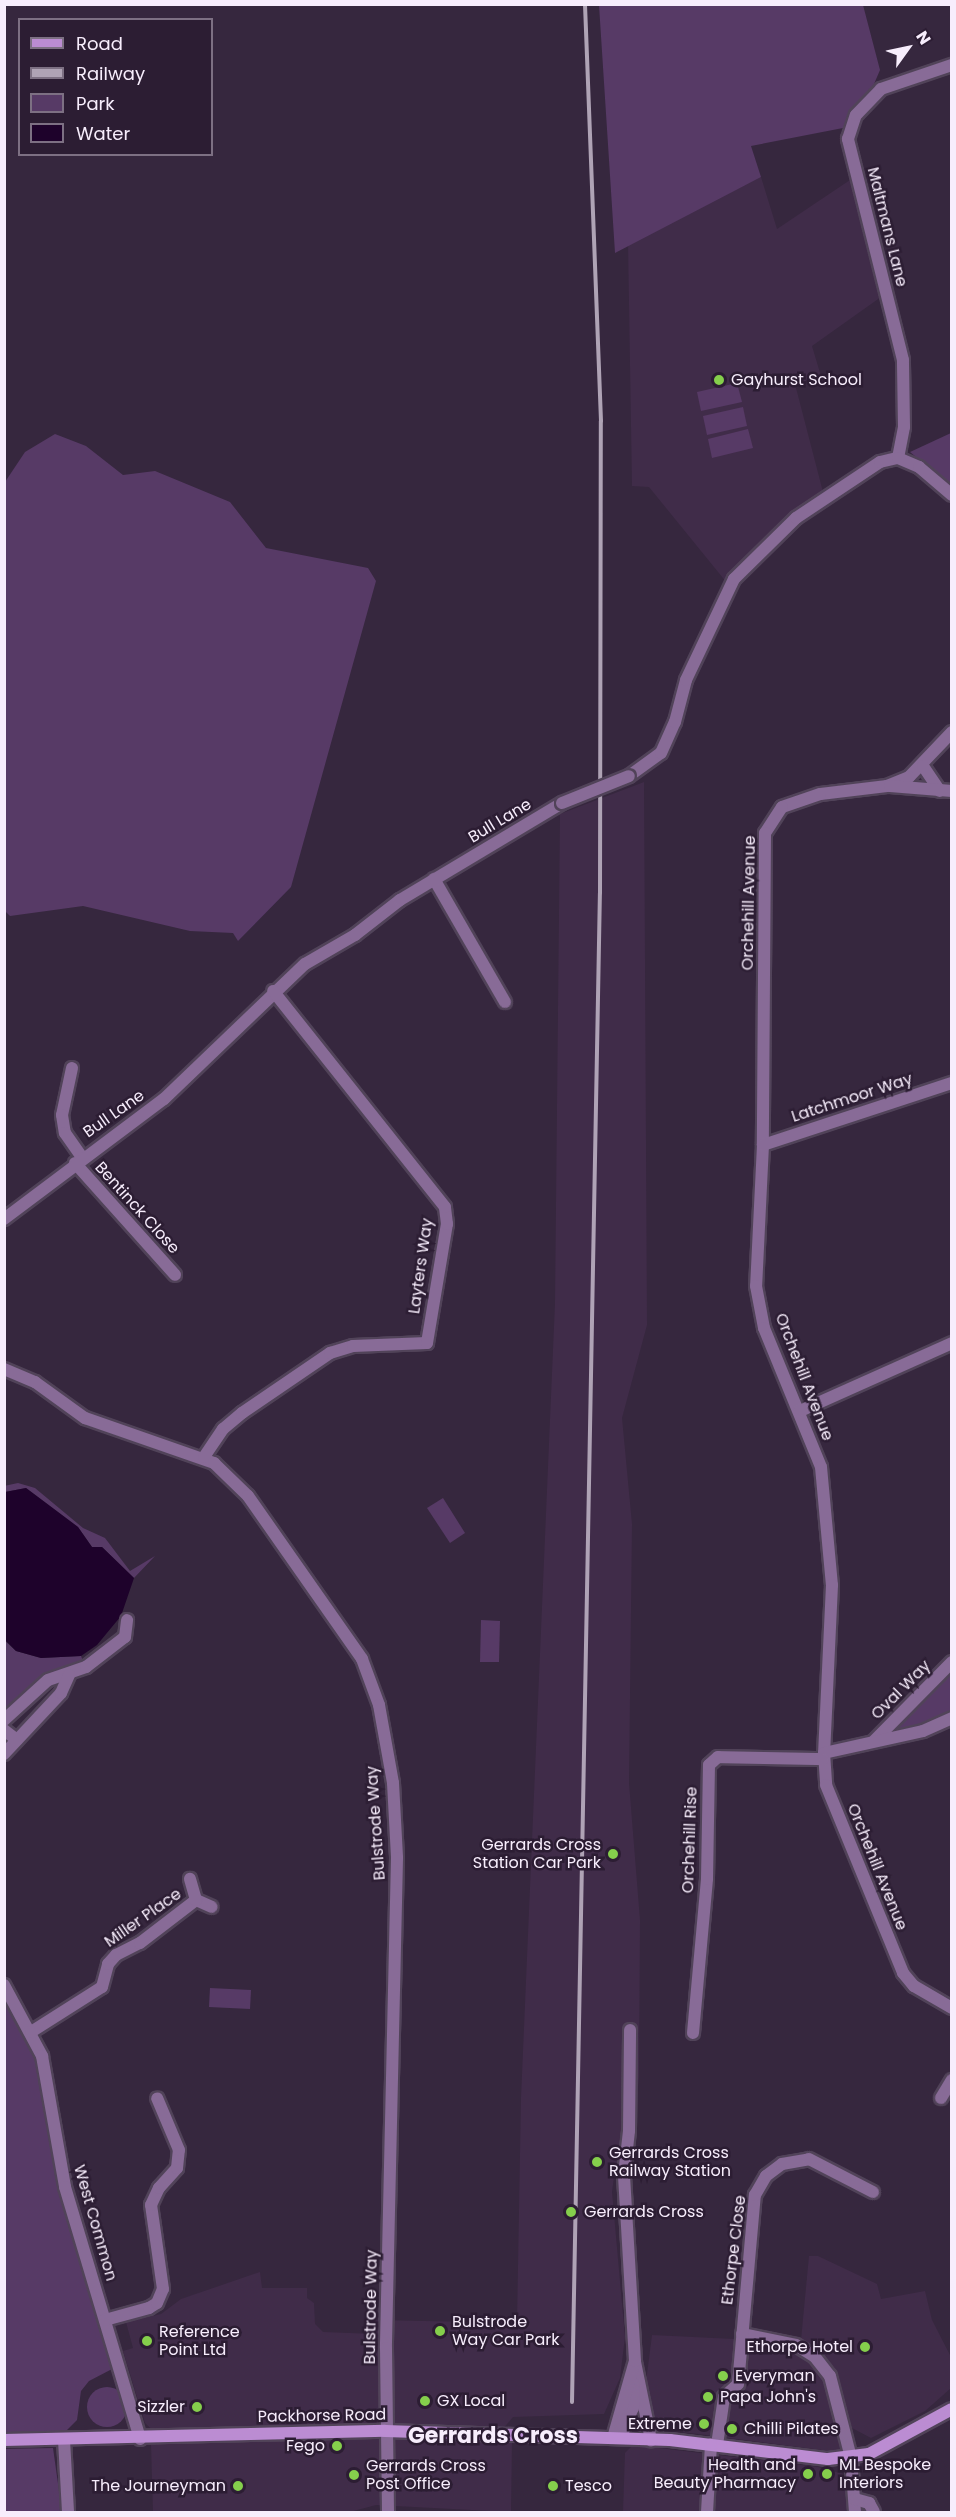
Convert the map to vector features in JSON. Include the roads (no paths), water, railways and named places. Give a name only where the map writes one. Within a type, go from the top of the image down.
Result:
[{"type":"main road","name":"Packhorse Road","points":[[4,2440],[140,2439],[385,2431],[617,2437],[714,2444],[828,2459],[869,2454],[904,2438],[951,2409]]},
{"type":"street","name":"Maltmans Lane","points":[[898,458],[905,416],[903,360],[848,140],[856,115],[881,89],[951,64]]},
{"type":"street","points":[[898,458],[919,467],[951,495]]},
{"type":"street","name":"Bull Lane","points":[[4,1219],[79,1160],[164,1099],[273,991],[305,964],[434,879],[562,803],[643,770],[661,753],[675,722],[686,680],[734,579],[796,519],[880,462],[898,458]]},
{"type":"street","name":"Orchehill Avenue","points":[[951,732],[923,766],[887,786],[820,794],[782,807],[765,833],[763,1145],[756,1286],[764,1328],[800,1411],[821,1467],[832,1585],[823,1756],[826,1785],[903,1973],[914,1986],[951,2008]]},
{"type":"street","points":[[923,766],[946,791]]},
{"type":"street","points":[[887,786],[946,791]]},
{"type":"street","points":[[434,879],[505,1002]]},
{"type":"street","name":"Layters Way","points":[[204,1457],[223,1429],[330,1353],[353,1346],[427,1343],[447,1224],[445,1207],[273,991]]},
{"type":"street","name":"Bentinck Close","points":[[72,1068],[62,1115],[64,1133],[79,1160],[175,1275]]},
{"type":"street","name":"Latchmoor Way","points":[[763,1145],[951,1083]]},
{"type":"street","points":[[800,1411],[951,1343]]},
{"type":"street","name":"Bulstrode Way","points":[[4,1369],[35,1382],[85,1418],[204,1457],[248,1496],[362,1659],[380,1705],[393,1783],[397,1857],[385,2431],[388,2512]]},
{"type":"street","points":[[4,1720],[48,1680],[69,1675],[125,1637],[127,1620]]},
{"type":"street","name":"Oval Way","points":[[874,1741],[951,1662]]},
{"type":"street","points":[[4,1754],[61,1693],[69,1675]]},
{"type":"street","points":[[22,1704],[38,1717]]},
{"type":"street","name":"Oval Way","points":[[823,1756],[874,1741],[923,1731],[951,1718]]},
{"type":"street","points":[[4,1730],[17,1740]]},
{"type":"street","name":"Orchehill Rise","points":[[693,2033],[707,1879],[710,1766],[718,1757],[823,1756]]},
{"type":"street","name":"Miller Place","points":[[190,1879],[196,1900]]},
{"type":"street","name":"Miller Place","points":[[196,1900],[212,1907]]},
{"type":"street","name":"Miller Place","points":[[31,2032],[102,1987],[108,1964],[116,1955],[140,1943],[196,1900]]},
{"type":"street","name":"West Common","points":[[4,1985],[42,2056],[65,2187],[140,2439]]},
{"type":"street","points":[[617,2437],[634,2401],[624,2175],[628,2131],[630,2030]]},
{"type":"street","points":[[941,2098],[951,2080]]},
{"type":"street","points":[[105,2320],[149,2308],[157,2303],[164,2289],[151,2205],[159,2188],[177,2168],[178,2150],[157,2098]]},
{"type":"street","name":"Ethorpe Close","points":[[707,2512],[714,2444],[724,2397],[738,2384],[755,2195],[766,2176],[782,2164],[809,2159],[873,2192]]},
{"type":"street","points":[[742,2334],[796,2345],[815,2358],[830,2376],[851,2458],[855,2512]]},
{"type":"street","points":[[634,2361],[651,2440]]},
{"type":"street","points":[[64,2440],[68,2512]]},
{"type":"street","points":[[855,2499],[868,2503],[874,2512]]},
{"type":"water","points":[[26,1488],[78,1527],[92,1547],[102,1547],[134,1578],[121,1616],[97,1645],[81,1656],[41,1658],[16,1651],[5,1640],[5,1492]]},
{"type":"railway","points":[[572,2402],[600,893],[601,421],[585,4]]},
{"type":"place","name":"Gayhurst School","points":[[719,380]]},
{"type":"place","name":"Gerrards Cross Station Car Park","points":[[613,1854]]},
{"type":"place","name":"Gerrards Cross Railway Station","points":[[597,2162]]},
{"type":"place","name":"Gerrards Cross","points":[[571,2212]]},
{"type":"place","name":"Bulstrode Way Car Park","points":[[440,2331]]},
{"type":"place","name":"Reference Point Ltd","points":[[147,2341]]},
{"type":"place","name":"Ethorpe Hotel","points":[[865,2347]]},
{"type":"place","name":"Everyman","points":[[723,2376]]},
{"type":"place","name":"Papa John's","points":[[708,2397]]},
{"type":"place","name":"GX Local","points":[[425,2401]]},
{"type":"place","name":"Sizzler","points":[[197,2407]]},
{"type":"place","name":"Extreme","points":[[704,2424]]},
{"type":"place","name":"Chilli Pilates","points":[[732,2429]]},
{"type":"place","name":"Fego","points":[[337,2446]]},
{"type":"place","name":"Health and Beauty Pharmacy","points":[[808,2474]]},
{"type":"place","name":"ML Bespoke Interiors","points":[[827,2474]]},
{"type":"place","name":"Gerrards Cross Post Office","points":[[354,2475]]},
{"type":"place","name":"The Journeyman","points":[[238,2486]]},
{"type":"place","name":"Tesco","points":[[553,2486]]},
{"type":"district","name":"Gerrards Cross","points":[[493,2436]]}]
